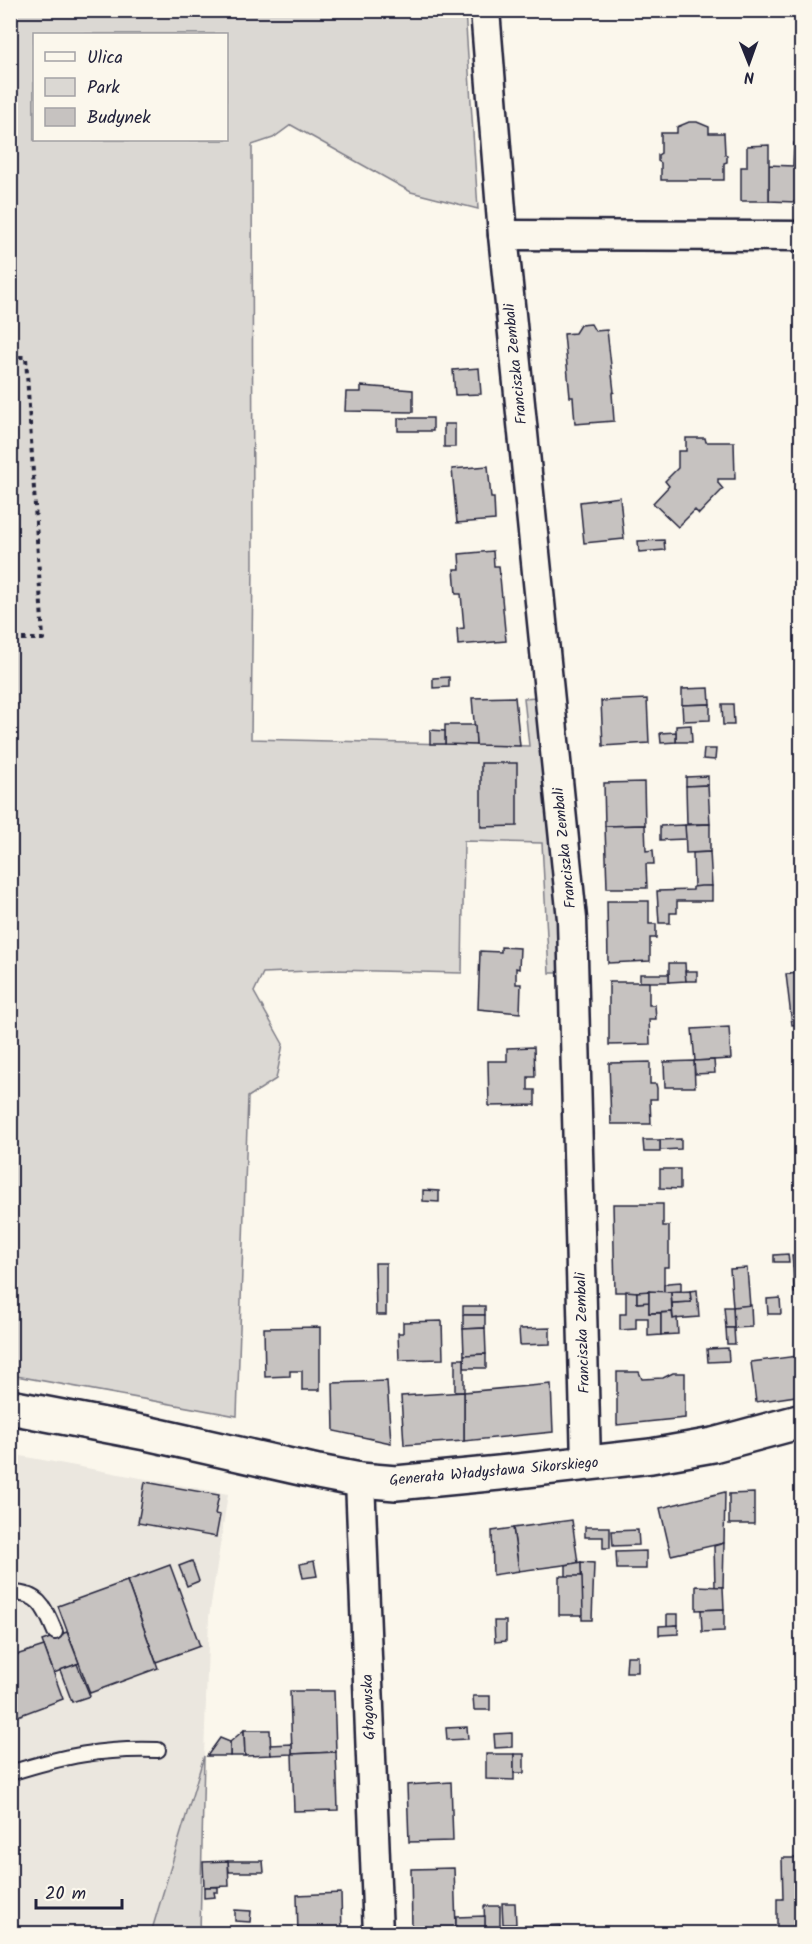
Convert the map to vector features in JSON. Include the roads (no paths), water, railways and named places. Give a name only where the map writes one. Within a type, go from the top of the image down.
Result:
[{"type":"street","name":"Franciszka Zembali","points":[[485,10],[503,235],[572,919],[586,1463]]},
{"type":"street","points":[[503,235],[801,236]]},
{"type":"street","name":"Generała Władysława Sikorskiego","points":[[10,1407],[146,1433],[360,1480],[396,1483],[586,1463],[713,1445],[801,1421]]},
{"type":"street","name":"Głogowska","points":[[360,1480],[378,1934]]},
{"type":"lane","points":[[10,1593],[27,1594],[38,1601],[46,1610],[55,1632]]},
{"type":"lane","points":[[10,1773],[86,1752],[121,1749],[158,1750]]}]
